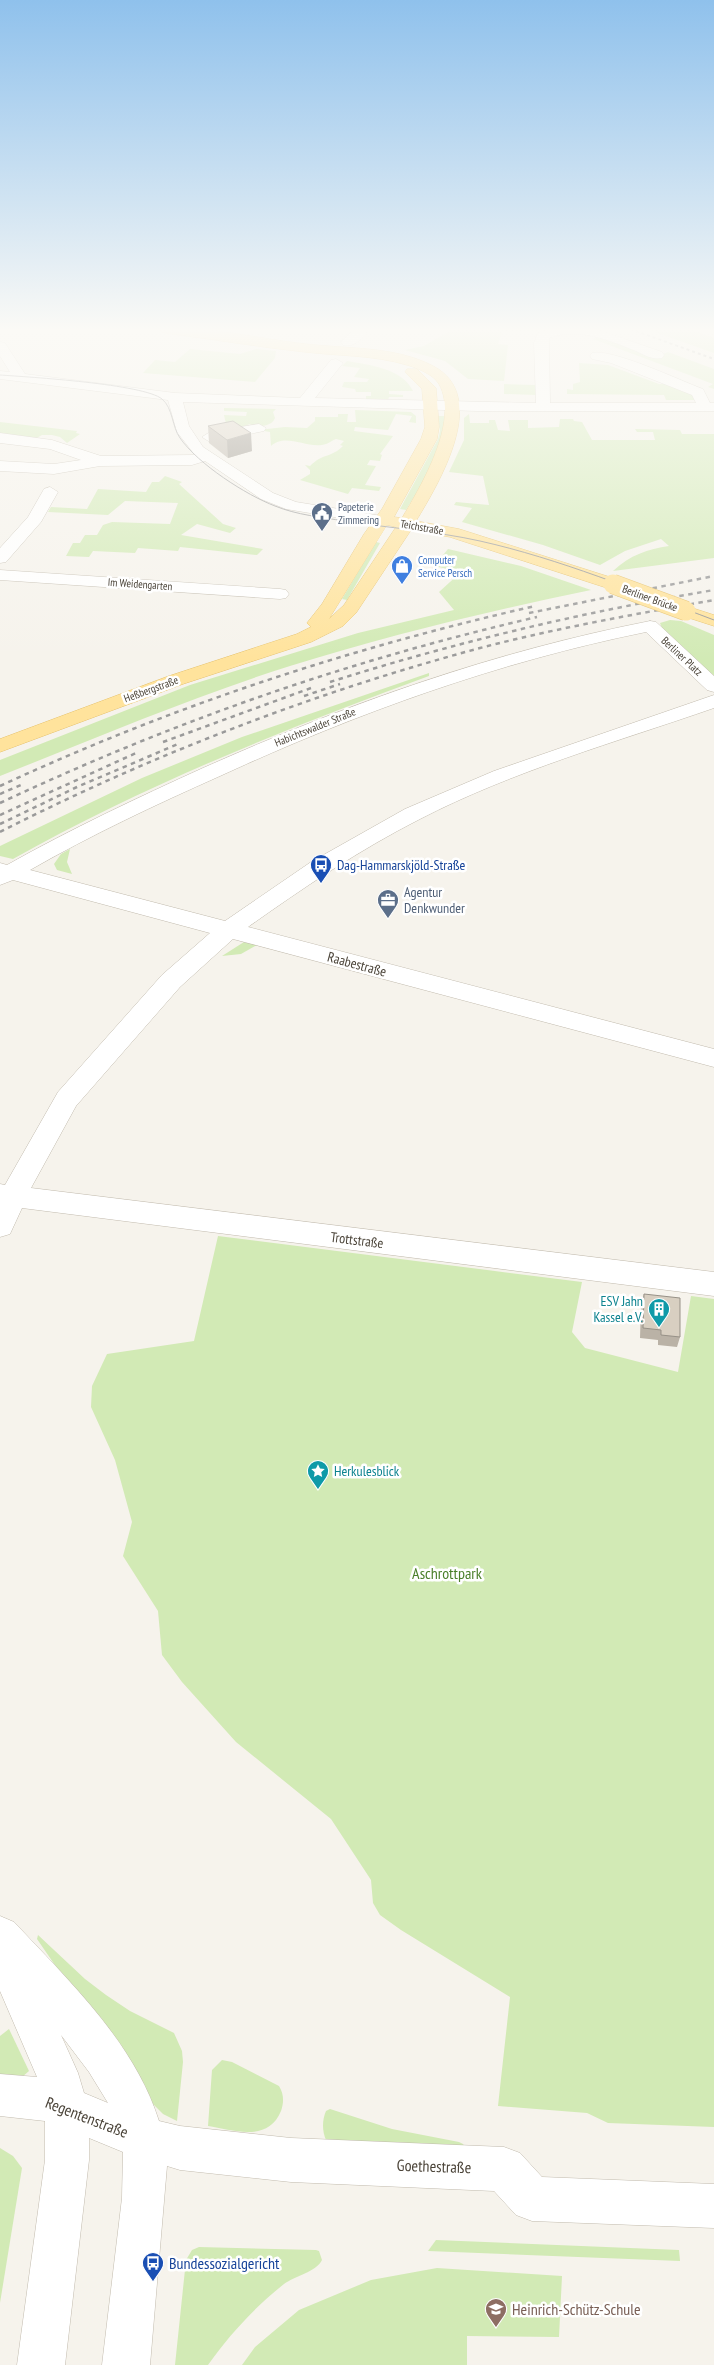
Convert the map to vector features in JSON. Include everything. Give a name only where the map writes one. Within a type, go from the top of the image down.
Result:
[{"type":"main road","points":[[304,638],[330,606],[378,526],[392,507],[429,439]]},
{"type":"main road","name":"Heßbergstraße","points":[[0,746],[176,680],[304,638],[337,622],[350,609],[403,529],[449,439]]},
{"type":"main road","name":"Teichstraße","points":[[378,526],[403,529],[511,551],[613,584]]},
{"type":"main road","name":"Berliner Brücke","points":[[613,584],[714,621]]},
{"type":"main road","points":[[330,606],[350,609]]},
{"type":"street","points":[[11,439],[52,445],[100,462]]},
{"type":"street","points":[[189,441],[198,439]]},
{"type":"street","name":"Teichstraße","points":[[189,441],[200,458],[252,505],[267,512],[313,523],[378,526]]},
{"type":"street","points":[[0,466],[54,469],[100,462],[200,458]]},
{"type":"street","points":[[0,558],[34,519],[50,492]]},
{"type":"street","name":"Im Weidengarten","points":[[0,575],[280,594]]},
{"type":"street","name":"Berliner Platz","points":[[650,626],[714,686]]},
{"type":"street","name":"Habichtswalder Straße","points":[[3,873],[92,826],[317,724],[487,665],[554,647],[650,626]]},
{"type":"street","points":[[0,1226],[7,1196],[28,1166],[68,1099],[171,980],[228,930],[319,867],[412,814],[501,775],[714,701]]},
{"type":"street","name":"Raabestraße","points":[[3,873],[714,1058]]},
{"type":"street","name":"Trottstraße","points":[[7,1196],[714,1284]]},
{"type":"street","points":[[0,1936],[68,2011],[112,2068],[129,2102],[143,2138],[145,2177],[128,2347]]},
{"type":"street","points":[[0,1942],[35,2026],[57,2072],[67,2107],[67,2160],[55,2268],[41,2365]]},
{"type":"street","name":"Regentenstraße","points":[[0,2095],[44,2100],[67,2107],[143,2138]]},
{"type":"street","name":"Goethestraße","points":[[143,2138],[180,2148],[291,2160],[504,2169],[532,2199],[714,2206]]},
{"type":"green space","points":[[63,439],[72,439],[67,443]]},
{"type":"green space","points":[[271,439],[335,439],[319,445],[283,441],[271,446]]},
{"type":"green space","points":[[337,439],[391,439],[380,454],[382,455],[380,461],[370,460],[367,465],[376,466],[365,485],[381,487],[379,491],[352,488],[348,494],[300,480],[310,474],[310,470],[305,465],[310,466],[319,459],[339,450],[343,446],[340,445],[344,441]]},
{"type":"green space","points":[[438,439],[442,439],[438,453],[426,477],[406,510],[400,509]]},
{"type":"green space","points":[[714,439],[714,558],[613,571],[626,561],[640,554],[669,546],[661,539],[625,551],[600,565],[543,545],[462,522],[472,508],[454,505],[456,502],[489,505],[483,476],[449,472],[464,440]]},
{"type":"green space","points":[[165,476],[182,482],[179,484],[223,524],[236,528],[230,533],[197,524],[181,535],[263,549],[257,555],[180,547],[178,551],[138,548],[135,553],[93,551],[89,557],[66,556],[73,543],[80,543],[85,535],[97,535],[103,525],[112,522],[170,524],[178,503],[125,501],[108,515],[48,512],[51,507],[87,509],[98,489],[146,492],[152,482],[159,482]]},
{"type":"green space","points":[[376,542],[380,543],[347,600],[342,599]]},
{"type":"green space","points":[[448,549],[521,566],[591,590],[439,624],[290,666],[180,704],[0,776],[0,760],[190,685],[358,633],[454,610],[439,592],[461,572],[434,566]]},
{"type":"green space","points":[[670,620],[681,621],[714,635],[714,678],[662,628],[660,623]]},
{"type":"green space","points":[[429,673],[429,676],[270,737],[165,782],[114,806],[13,859],[0,856],[0,846],[142,778],[242,737]]},
{"type":"green space","points":[[70,849],[67,862],[72,874],[57,870],[54,864],[61,854]]},
{"type":"green space","points":[[244,942],[257,945],[241,954],[222,956]]},
{"type":"green space","name":"Aschrottpark","points":[[218,1236],[582,1282],[572,1332],[585,1348],[678,1372],[691,1296],[714,1299],[714,2127],[608,2123],[587,2113],[498,2106],[510,1997],[380,1915],[373,1903],[371,1880],[331,1819],[236,1742],[182,1682],[162,1655],[158,1611],[123,1556],[132,1522],[115,1460],[91,1407],[92,1386],[107,1354],[194,1341]]},
{"type":"green space","points":[[38,1935],[85,1979],[106,1995],[130,2011],[174,2033],[182,2051],[183,2062],[177,2121],[163,2114],[145,2096],[37,1939]]},
{"type":"green space","points":[[9,2029],[29,2071],[15,2083],[0,2082],[0,2036]]},
{"type":"green space","points":[[222,2060],[232,2062],[279,2086],[283,2095],[282,2108],[275,2121],[268,2127],[259,2131],[249,2132],[208,2126],[212,2070]]},
{"type":"green space","points":[[330,2109],[392,2129],[459,2142],[463,2144],[467,2151],[326,2140],[323,2122],[326,2111]]},
{"type":"green space","points":[[0,2148],[13,2156],[22,2168],[0,2303]]},
{"type":"green space","points":[[436,2240],[679,2250],[680,2261],[428,2251]]},
{"type":"green space","points":[[199,2247],[316,2250],[319,2251],[322,2260],[315,2268],[284,2284],[263,2302],[234,2332],[208,2365],[175,2365],[186,2260],[192,2250]]},
{"type":"green space","points":[[437,2268],[562,2276],[559,2337],[467,2336],[467,2365],[242,2365],[255,2347],[299,2310],[371,2280]]},
{"type":"building","points":[[644,1294],[680,1298],[680,1337],[661,1335],[661,1330],[643,1328]]},
{"type":"tram line","points":[[181,439],[198,458],[223,478],[263,501],[283,509],[318,517],[429,532],[510,548],[598,576],[714,620]]},
{"type":"railway","points":[[529,613],[714,576]]},
{"type":"railway","points":[[330,682],[377,667],[520,629],[714,590]]},
{"type":"railway","points":[[0,832],[116,777],[175,752],[296,705],[357,684],[418,665],[538,634],[714,600]]},
{"type":"railway","points":[[0,786],[131,730],[263,682],[329,660],[535,606]]},
{"type":"railway","points":[[0,803],[132,745],[264,695],[398,653],[537,617]]},
{"type":"railway","points":[[304,696],[340,684]]},
{"type":"railway","points":[[163,742],[311,688]]},
{"type":"railway","points":[[0,824],[77,787],[178,744]]},
{"type":"railway","points":[[0,815],[136,753]]},
{"type":"railway","points":[[0,794],[23,784]]},
{"type":"place","name":"Papeterie Zimmering","points":[[322,532]]},
{"type":"place","name":"Computer Service Persch","points":[[402,585]]},
{"type":"place","name":"Dag-Hammarskjöld-Straße","points":[[321,884]]},
{"type":"place","name":"Agentur Denkwunder","points":[[388,919]]},
{"type":"place","name":"ESV Jahn Kassel e.V.","points":[[659,1328]]},
{"type":"place","name":"Herkulesblick","points":[[318,1490]]},
{"type":"place","name":"Bundessozialgericht","points":[[153,2282]]},
{"type":"place","name":"Heinrich-Schütz-Schule","points":[[496,2328]]}]
